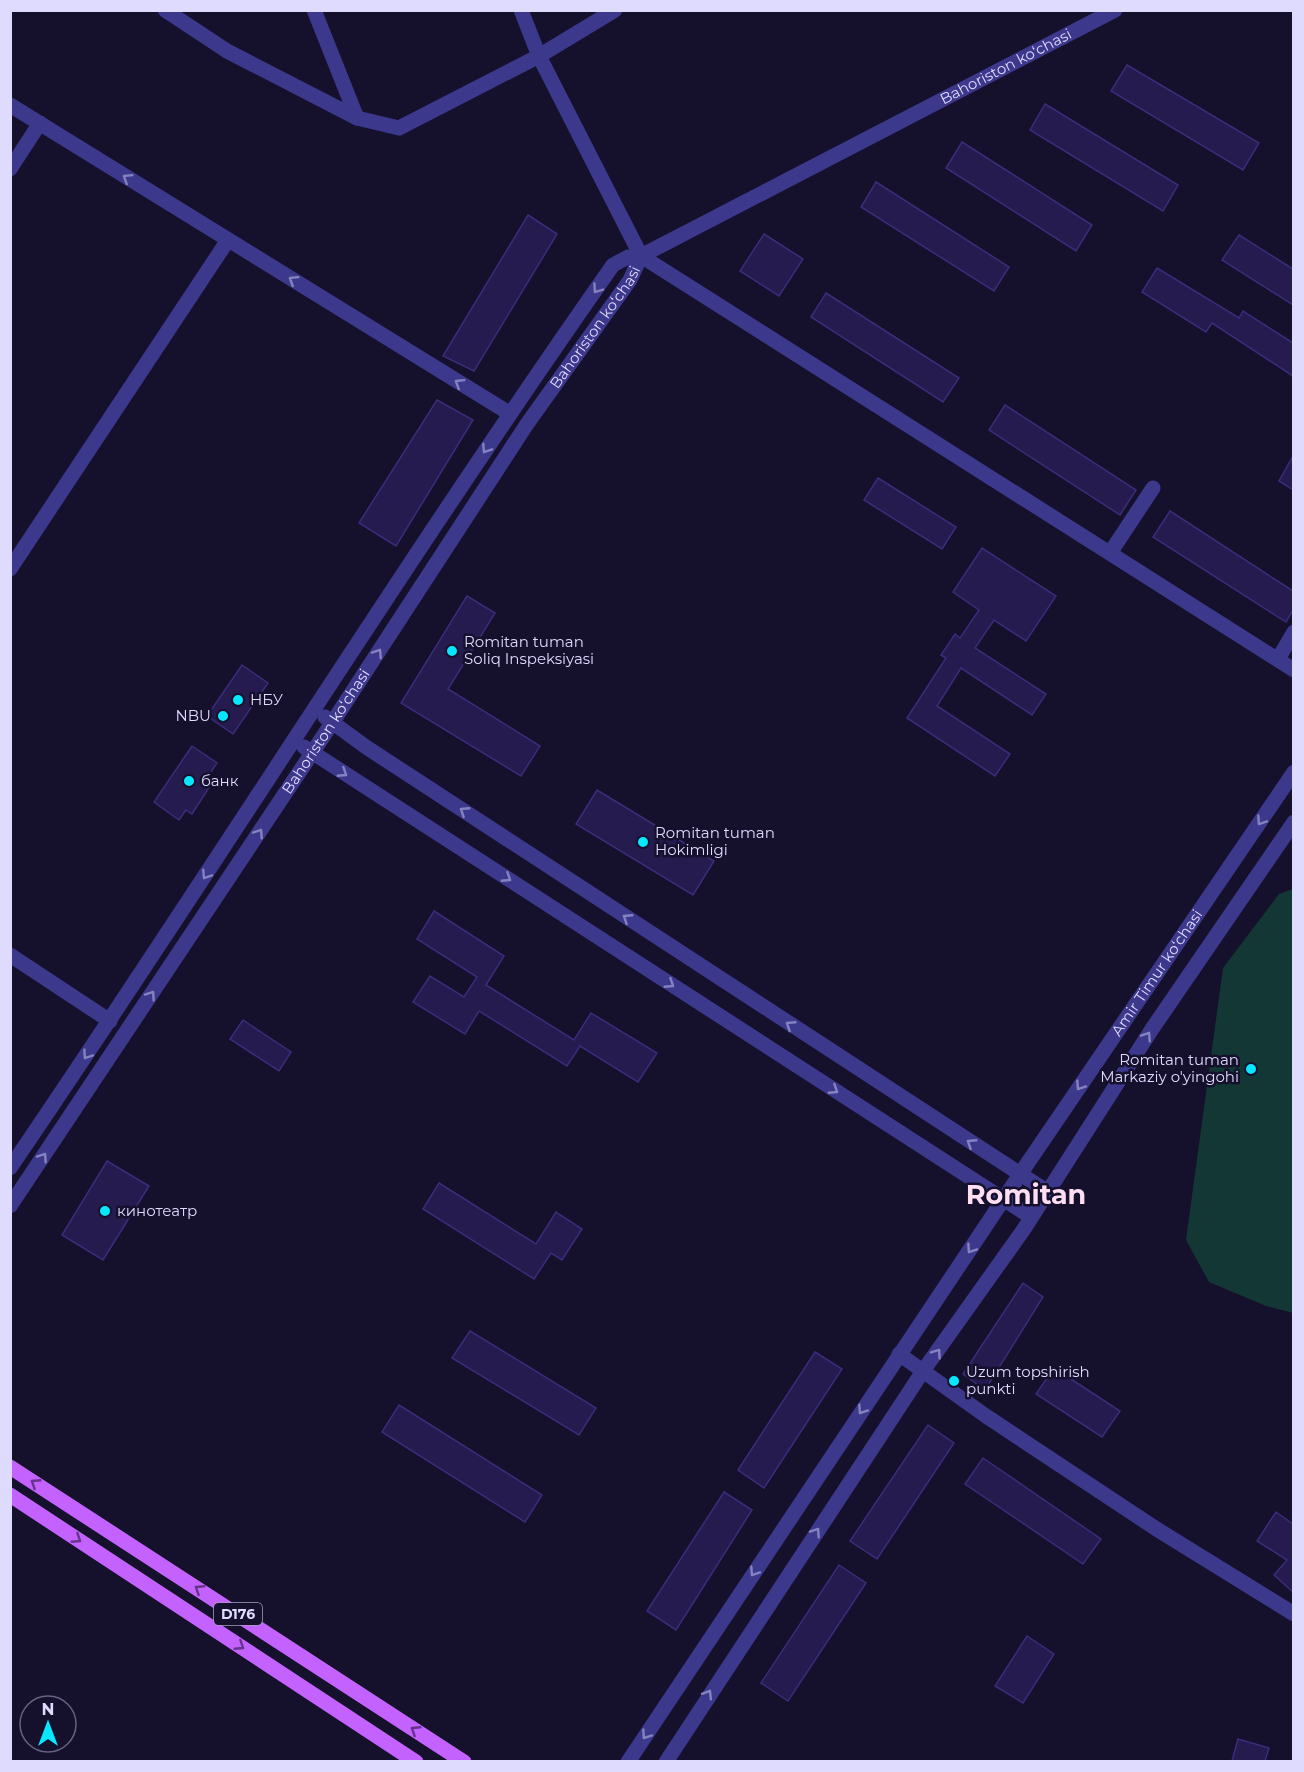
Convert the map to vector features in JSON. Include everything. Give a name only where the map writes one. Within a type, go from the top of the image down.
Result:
[{"type":"main road","name":"D176","points":[[10,1467],[464,1761]]},
{"type":"main road","name":"D176","points":[[10,1495],[416,1761]]},
{"type":"street","points":[[165,10],[227,51],[357,118],[399,128],[539,56],[615,10]]},
{"type":"street","points":[[314,10],[357,118]]},
{"type":"street","points":[[521,10],[539,56],[641,256],[1293,669]]},
{"type":"street","name":"Bahoriston ko‘chasi","points":[[10,1168],[110,1021],[509,413],[613,265],[628,257],[641,256],[1106,12]]},
{"type":"street","points":[[10,105],[509,413]]},
{"type":"street","points":[[10,169],[40,123]]},
{"type":"street","points":[[10,568],[228,240]]},
{"type":"street","name":"Bahoriston ko‘chasi","points":[[10,1206],[333,723],[527,424],[630,280],[641,256]]},
{"type":"street","points":[[1110,553],[1153,488]]},
{"type":"street","points":[[1278,659],[1293,632]]},
{"type":"street","points":[[315,710],[1048,1192]]},
{"type":"street","points":[[294,740],[1031,1217]]},
{"type":"street","name":"Amir Timur ko‘chasi","points":[[628,1761],[899,1354],[1293,772]]},
{"type":"street","name":"Amir Timur ko‘chasi","points":[[666,1761],[923,1371],[1048,1192],[1152,1029],[1293,822]]},
{"type":"street","points":[[10,955],[110,1021]]},
{"type":"street","points":[[899,1354],[986,1416],[1155,1528],[1293,1614]]},
{"type":"green space","name":"Romitan tuman Markaziy o'yingohi","points":[[1293,889],[1293,1313],[1266,1306],[1209,1282],[1186,1240],[1223,968],[1279,894]]},
{"type":"building","points":[[1127,65],[1259,143],[1243,170],[1111,91]]},
{"type":"building","points":[[1045,104],[1178,185],[1163,211],[1030,130]]},
{"type":"building","points":[[962,142],[1092,225],[1076,251],[946,168]]},
{"type":"building","points":[[876,182],[1009,267],[994,291],[861,207]]},
{"type":"building","points":[[528,215],[557,234],[474,371],[443,356]]},
{"type":"building","points":[[764,234],[803,259],[779,296],[740,271]]},
{"type":"building","points":[[1239,235],[1293,269],[1293,305],[1222,260]]},
{"type":"building","points":[[1157,268],[1239,318],[1243,311],[1293,343],[1293,376],[1212,323],[1206,332],[1142,292]]},
{"type":"building","points":[[826,293],[959,378],[943,402],[811,317]]},
{"type":"building","points":[[437,400],[473,420],[396,546],[359,523]]},
{"type":"building","points":[[1005,405],[1136,490],[1120,515],[989,430]]},
{"type":"building","points":[[1293,456],[1293,490],[1279,481]]},
{"type":"building","points":[[878,478],[956,527],[942,549],[864,500]]},
{"type":"building","points":[[1170,511],[1293,591],[1293,610],[1286,622],[1153,537]]},
{"type":"building","points":[[982,548],[1056,596],[1026,641],[994,620],[975,648],[1046,694],[1032,715],[961,668],[937,706],[1010,754],[995,776],[907,718],[946,658],[941,655],[955,634],[960,638],[979,610],[953,592]]},
{"type":"building","name":"Romitan tuman Soliq Inspeksiyasi","points":[[467,596],[495,613],[448,689],[540,746],[521,776],[401,703]]},
{"type":"building","name":"НБУ","points":[[242,665],[268,683],[233,734],[207,716]]},
{"type":"building","name":"банк","points":[[192,746],[217,763],[206,779],[212,783],[192,814],[186,810],[179,820],[154,802]]},
{"type":"building","name":"Romitan tuman Hokimligi","points":[[597,790],[714,861],[693,895],[576,824]]},
{"type":"building","points":[[434,911],[504,956],[486,985],[574,1040],[591,1013],[657,1053],[638,1082],[580,1046],[567,1066],[479,1011],[465,1034],[413,1002],[430,976],[464,997],[477,977],[417,939]]},
{"type":"building","points":[[243,1020],[291,1052],[279,1071],[230,1039]]},
{"type":"building","name":"кинотеатр","points":[[107,1161],[149,1186],[103,1260],[62,1235]]},
{"type":"building","points":[[439,1183],[536,1244],[556,1212],[582,1229],[562,1260],[551,1253],[534,1279],[423,1209]]},
{"type":"building","points":[[1023,1283],[1043,1297],[985,1390],[963,1374]]},
{"type":"building","points":[[470,1331],[596,1408],[579,1435],[452,1358]]},
{"type":"building","points":[[815,1352],[842,1369],[764,1488],[738,1470]]},
{"type":"building","points":[[1054,1368],[1120,1411],[1102,1437],[1036,1394]]},
{"type":"building","points":[[399,1405],[542,1495],[525,1522],[382,1432]]},
{"type":"building","points":[[928,1425],[954,1443],[877,1559],[850,1541]]},
{"type":"building","points":[[983,1458],[1101,1539],[1083,1564],[965,1484]]},
{"type":"building","points":[[724,1492],[752,1510],[676,1630],[647,1611]]},
{"type":"building","points":[[1276,1512],[1293,1524],[1293,1592],[1274,1575],[1287,1560],[1257,1541]]},
{"type":"building","points":[[839,1565],[866,1583],[788,1701],[761,1683]]},
{"type":"building","points":[[1027,1636],[1054,1654],[1023,1703],[995,1686]]},
{"type":"building","points":[[1238,1739],[1269,1748],[1265,1761],[1232,1761]]},
{"type":"place","name":"Romitan tuman Soliq Inspeksiyasi","points":[[452,651]]},
{"type":"place","name":"НБУ","points":[[238,700]]},
{"type":"place","name":"NBU","points":[[223,716]]},
{"type":"place","name":"банк","points":[[189,781]]},
{"type":"place","name":"Romitan tuman Hokimligi","points":[[643,842]]},
{"type":"place","name":"Romitan tuman Markaziy o'yingohi","points":[[1251,1069]]},
{"type":"place","name":"кинотеатр","points":[[105,1211]]},
{"type":"place","name":"Uzum topshirish punkti","points":[[954,1381]]},
{"type":"district","name":"Romitan","points":[[1026,1195]]}]
